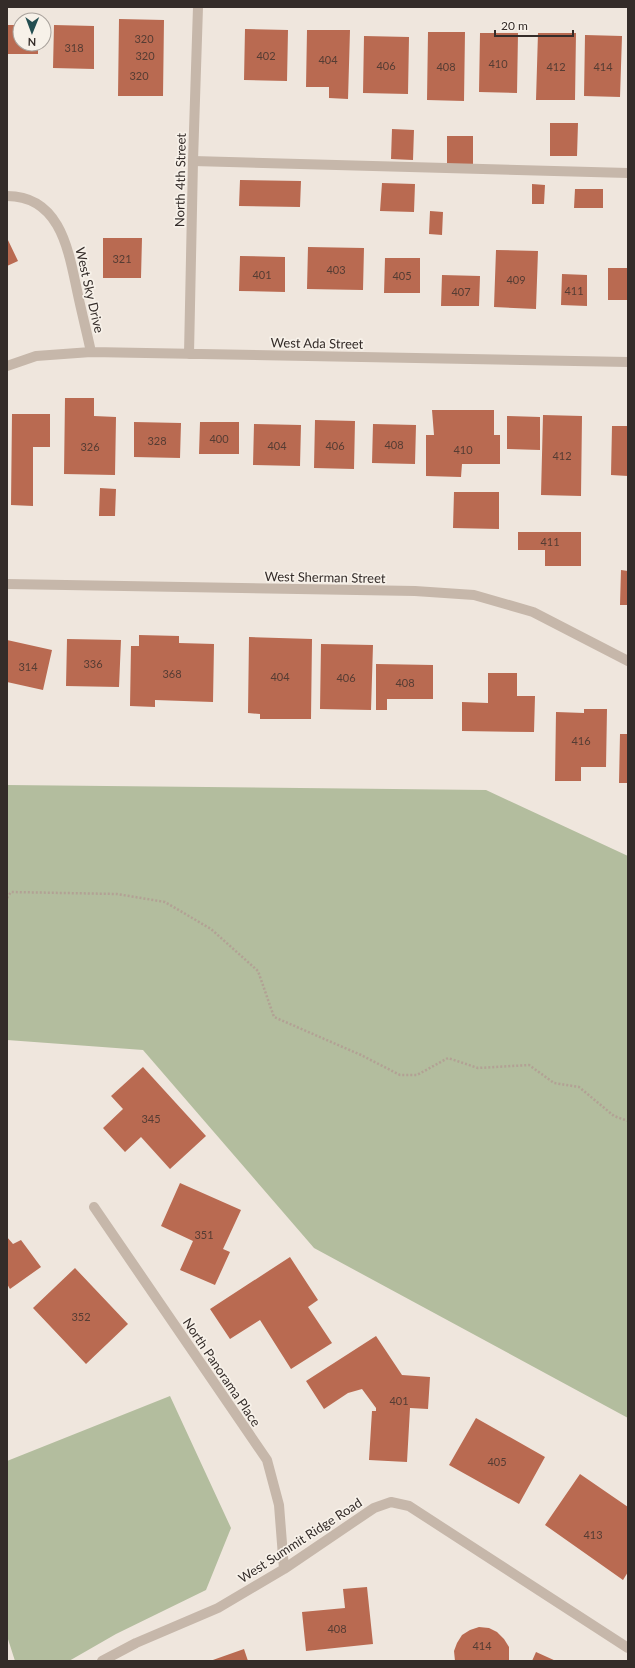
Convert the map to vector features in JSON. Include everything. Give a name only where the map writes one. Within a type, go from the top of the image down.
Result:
[{"type":"street","name":"North 4th Street","points":[[189,354],[198,7]]},
{"type":"street","points":[[193,161],[628,173]]},
{"type":"street","name":"West Sky Drive","points":[[7,196],[31,199],[46,211],[58,225],[69,252],[91,352]]},
{"type":"street","name":"West Ada Street","points":[[7,366],[36,356],[91,352],[628,362]]},
{"type":"street","name":"West Sherman Street","points":[[7,584],[407,591],[474,595],[533,612],[628,661]]},
{"type":"street","name":"North Panorama Place","points":[[94,1207],[267,1460],[279,1505],[284,1569]]},
{"type":"street","name":"West Summit Ridge Road","points":[[102,1661],[136,1643],[218,1608],[284,1569],[374,1508],[391,1502],[409,1506],[628,1648]]},
{"type":"path","points":[[7,898],[11,892],[117,894],[165,902],[211,929],[258,971],[274,1017],[361,1055],[400,1075],[417,1075],[448,1058],[478,1068],[529,1065],[554,1083],[579,1086],[614,1116],[628,1121]]},
{"type":"green space","points":[[7,785],[486,790],[628,856],[628,1418],[314,1248],[143,1050],[7,1040]]},
{"type":"green space","points":[[170,1396],[231,1528],[206,1590],[116,1634],[69,1661],[15,1661],[7,1636],[7,1461]]},
{"type":"building","points":[[119,19],[164,20],[163,96],[118,96]]},
{"type":"building","points":[[7,25],[12,25],[12,52],[38,52],[38,54],[7,54]]},
{"type":"building","points":[[54,25],[94,26],[94,69],[53,68]]},
{"type":"building","points":[[245,29],[288,30],[287,81],[244,80]]},
{"type":"building","points":[[307,30],[350,30],[348,99],[329,98],[329,87],[306,87]]},
{"type":"building","points":[[428,32],[465,32],[464,101],[427,100]]},
{"type":"building","points":[[480,33],[518,33],[517,93],[479,92]]},
{"type":"building","points":[[538,33],[576,33],[575,100],[536,100]]},
{"type":"building","points":[[585,35],[622,36],[620,97],[584,96]]},
{"type":"building","points":[[364,36],[409,37],[408,94],[363,93]]},
{"type":"building","points":[[550,123],[578,123],[577,156],[550,156]]},
{"type":"building","points":[[392,129],[414,130],[413,160],[391,159]]},
{"type":"building","points":[[447,136],[473,136],[473,164],[447,164]]},
{"type":"building","points":[[240,180],[301,181],[300,207],[239,206]]},
{"type":"building","points":[[382,183],[415,184],[414,212],[380,211]]},
{"type":"building","points":[[532,184],[545,185],[544,204],[532,204]]},
{"type":"building","points":[[575,189],[603,189],[603,208],[574,208]]},
{"type":"building","points":[[430,211],[443,212],[442,235],[429,234]]},
{"type":"building","points":[[7,238],[18,261],[7,266]]},
{"type":"building","points":[[103,238],[142,238],[141,278],[103,278]]},
{"type":"building","points":[[308,247],[364,248],[363,290],[307,289]]},
{"type":"building","points":[[496,250],[538,251],[536,309],[494,307]]},
{"type":"building","points":[[240,256],[285,257],[285,292],[239,291]]},
{"type":"building","points":[[385,258],[420,258],[420,293],[384,293]]},
{"type":"building","points":[[608,268],[628,268],[628,300],[608,300]]},
{"type":"building","points":[[562,274],[587,275],[587,306],[561,305]]},
{"type":"building","points":[[442,275],[480,276],[479,306],[441,306]]},
{"type":"building","points":[[65,398],[94,398],[94,416],[116,417],[115,475],[64,474]]},
{"type":"building","points":[[432,410],[494,410],[494,435],[500,435],[500,464],[462,464],[461,477],[426,476],[426,435],[434,435]]},
{"type":"building","points":[[12,414],[50,414],[50,447],[33,447],[33,506],[11,505]]},
{"type":"building","points":[[543,415],[582,416],[581,496],[541,495]]},
{"type":"building","points":[[507,416],[540,417],[540,450],[507,449]]},
{"type":"building","points":[[315,420],[355,421],[354,469],[314,468]]},
{"type":"building","points":[[134,422],[181,423],[180,458],[134,457]]},
{"type":"building","points":[[200,422],[239,422],[239,454],[199,454]]},
{"type":"building","points":[[254,424],[301,425],[300,466],[253,465]]},
{"type":"building","points":[[373,424],[416,425],[415,464],[372,463]]},
{"type":"building","points":[[612,426],[628,426],[628,476],[611,475]]},
{"type":"building","points":[[100,488],[116,489],[115,516],[99,516]]},
{"type":"building","points":[[454,492],[499,492],[499,529],[453,528]]},
{"type":"building","points":[[518,532],[581,532],[581,566],[545,566],[545,550],[518,550]]},
{"type":"building","points":[[621,570],[628,571],[628,605],[620,605]]},
{"type":"building","points":[[139,635],[179,636],[179,643],[214,644],[213,702],[155,700],[155,707],[130,706],[131,646],[139,646]]},
{"type":"building","points":[[249,637],[312,639],[311,719],[260,719],[260,714],[248,713]]},
{"type":"building","points":[[67,639],[121,640],[119,687],[66,686]]},
{"type":"building","points":[[7,640],[52,650],[43,690],[7,682]]},
{"type":"building","points":[[321,644],[373,645],[371,710],[320,709]]},
{"type":"building","points":[[376,664],[433,665],[433,699],[387,699],[387,710],[376,710]]},
{"type":"building","points":[[488,673],[517,673],[517,696],[535,696],[534,732],[462,731],[462,702],[488,703]]},
{"type":"building","points":[[584,709],[607,709],[606,767],[581,767],[581,781],[555,781],[556,712],[584,713]]},
{"type":"building","points":[[620,734],[628,734],[628,783],[619,783]]},
{"type":"building","points":[[143,1067],[206,1136],[170,1169],[141,1137],[125,1152],[103,1128],[123,1109],[111,1096]]},
{"type":"building","points":[[180,1183],[241,1210],[223,1249],[230,1252],[215,1285],[180,1270],[193,1241],[161,1226]]},
{"type":"building","points":[[7,1237],[13,1244],[21,1240],[41,1267],[10,1289],[7,1284]]},
{"type":"building","points":[[290,1257],[318,1300],[308,1307],[332,1343],[291,1369],[260,1320],[230,1339],[210,1309]]},
{"type":"building","points":[[75,1268],[128,1324],[86,1364],[33,1308]]},
{"type":"building","points":[[376,1336],[402,1375],[430,1377],[428,1409],[410,1408],[407,1462],[369,1460],[372,1411],[376,1411],[376,1408],[362,1389],[348,1393],[324,1409],[306,1381]]},
{"type":"building","points":[[476,1418],[545,1457],[519,1504],[449,1465]]},
{"type":"building","points":[[580,1474],[628,1507],[628,1572],[623,1580],[545,1525]]},
{"type":"building","points":[[367,1587],[373,1644],[306,1651],[302,1612],[345,1608],[343,1589]]},
{"type":"building","points":[[479,1627],[489,1628],[497,1632],[504,1639],[509,1647],[509,1661],[455,1661],[454,1651],[462,1635]]},
{"type":"building","points":[[244,1649],[248,1661],[210,1661]]},
{"type":"building","points":[[536,1652],[556,1661],[532,1661]]}]
